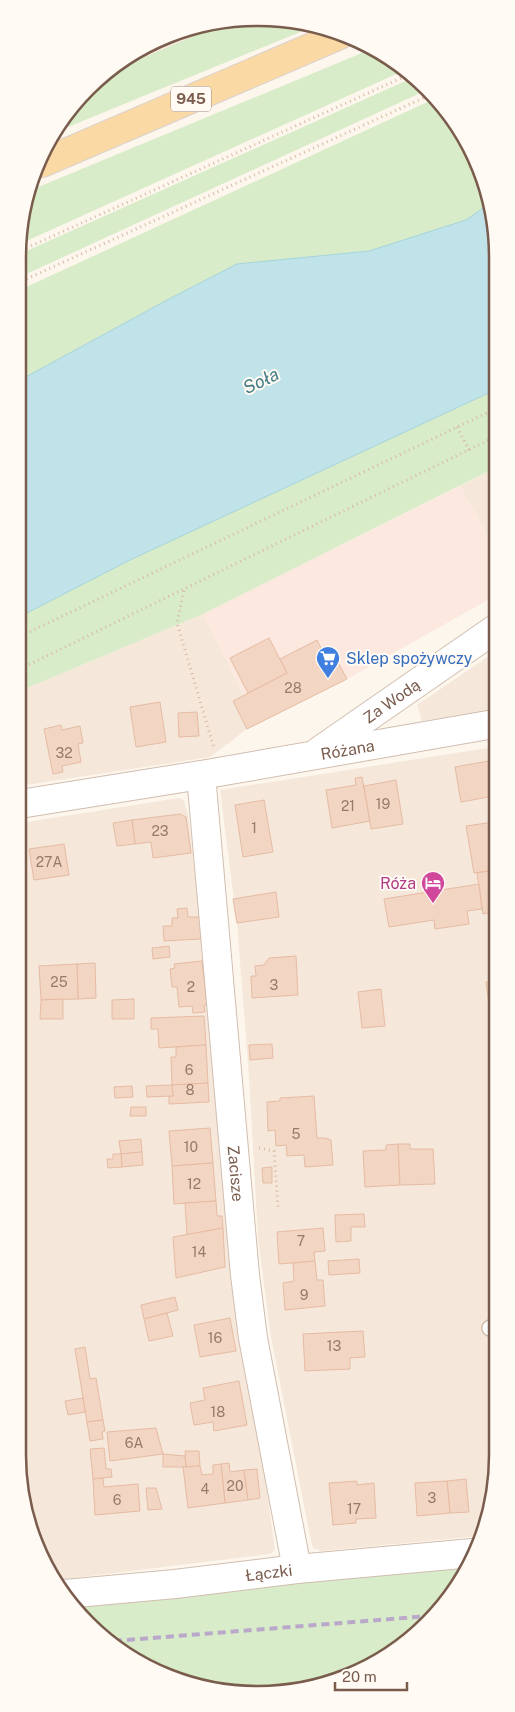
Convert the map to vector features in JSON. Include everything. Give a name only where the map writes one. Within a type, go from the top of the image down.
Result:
[{"type":"main road","name":"945","points":[[48,161],[333,39]]},
{"type":"street","name":"Za Wodą","points":[[312,756],[489,634]]},
{"type":"street","name":"Różana","points":[[201,776],[489,725]]},
{"type":"street","points":[[26,803],[201,776]]},
{"type":"street","name":"Zacisze","points":[[201,776],[252,1338],[297,1569]]},
{"type":"street","name":"Łączki","points":[[73,1593],[175,1584],[297,1569],[466,1554]]},
{"type":"path","points":[[27,248],[402,78]]},
{"type":"path","points":[[26,279],[424,98]]},
{"type":"path","points":[[26,634],[489,412]]},
{"type":"path","points":[[457,427],[469,450]]},
{"type":"path","points":[[26,666],[489,440]]},
{"type":"path","points":[[184,590],[177,623],[214,749]]},
{"type":"path","points":[[257,1147],[274,1151],[278,1208]]},
{"type":"shaded area","points":[[198,34],[135,61],[155,50]]},
{"type":"shaded area","points":[[489,471],[489,538],[460,486]]},
{"type":"shaded area","points":[[460,486],[489,538],[489,599],[347,679],[247,729],[233,701],[244,695],[203,614]]},
{"type":"shaded area","points":[[203,614],[244,695],[233,701],[247,729],[210,757],[26,785],[26,688]]},
{"type":"shaded area","points":[[489,656],[489,711],[422,721],[417,705]]},
{"type":"shaded area","points":[[489,748],[489,1454],[487,1485],[481,1514],[473,1537],[321,1551],[313,1548],[271,1337],[258,1238],[249,1076],[237,923],[220,790]]},
{"type":"shaded area","points":[[179,798],[184,800],[188,815],[207,958],[213,1029],[219,1151],[236,1307],[263,1462],[275,1550],[270,1554],[63,1579],[50,1557],[39,1529],[28,1485],[26,1454],[26,822]]},
{"type":"green space","points":[[258,26],[303,31],[66,128],[94,94],[135,61],[198,34],[227,28]]},
{"type":"green space","points":[[364,52],[397,74],[27,241],[28,227],[38,187]]},
{"type":"green space","points":[[406,81],[420,93],[26,274],[26,251]]},
{"type":"green space","points":[[428,102],[450,129],[465,155],[483,208],[466,220],[369,251],[237,264],[26,377],[26,287]]},
{"type":"green space","points":[[489,393],[489,471],[203,614],[26,688],[26,613],[130,560]]},
{"type":"green space","points":[[466,1554],[450,1583],[431,1607],[410,1628],[386,1647],[346,1668],[317,1678],[288,1684],[258,1686],[227,1684],[198,1678],[169,1668],[142,1655],[117,1638],[94,1618],[71,1591]]},
{"type":"water","name":"Soła","points":[[483,208],[487,227],[489,258],[489,393],[130,560],[26,613],[26,377],[237,264],[369,251],[466,220]]},
{"type":"building","points":[[269,638],[287,673],[248,693],[230,658]]},
{"type":"building","points":[[317,640],[331,668],[339,664],[347,679],[247,729],[233,701],[287,673],[280,659]]},
{"type":"building","points":[[160,702],[166,742],[136,747],[130,707]]},
{"type":"building","points":[[197,712],[199,736],[179,737],[178,713]]},
{"type":"building","points":[[61,725],[62,730],[80,726],[83,743],[78,744],[81,762],[62,766],[63,772],[53,774],[44,729]]},
{"type":"building","points":[[489,761],[489,797],[461,802],[455,767]]},
{"type":"building","points":[[362,777],[370,821],[332,828],[326,790],[356,785],[355,778]]},
{"type":"building","points":[[396,780],[403,824],[371,829],[364,786]]},
{"type":"building","points":[[264,800],[273,852],[243,857],[235,805]]},
{"type":"building","points":[[180,814],[186,817],[191,853],[153,858],[151,842],[135,844],[132,820]]},
{"type":"building","points":[[132,820],[135,844],[117,846],[113,823]]},
{"type":"building","points":[[489,823],[489,871],[474,873],[466,826]]},
{"type":"building","points":[[64,844],[69,875],[34,880],[29,849]]},
{"type":"building","points":[[489,871],[489,913],[483,914],[477,873]]},
{"type":"building","name":"Róża","points":[[479,884],[482,909],[467,911],[469,924],[435,929],[434,920],[389,927],[384,899]]},
{"type":"building","points":[[276,892],[279,917],[237,923],[233,899]]},
{"type":"building","points":[[187,908],[188,917],[200,917],[201,939],[164,941],[163,926],[172,926],[172,918],[178,918],[177,909]]},
{"type":"building","points":[[169,946],[170,957],[153,959],[152,948]]},
{"type":"building","points":[[296,956],[298,995],[252,998],[251,976],[256,976],[255,966],[264,965],[269,958]]},
{"type":"building","points":[[202,961],[207,1005],[204,1005],[205,1012],[193,1013],[192,1006],[179,1007],[177,987],[172,987],[170,969],[175,968],[174,964]]},
{"type":"building","points":[[95,963],[96,998],[78,999],[77,964]]},
{"type":"building","points":[[77,964],[78,999],[41,1000],[39,966]]},
{"type":"building","points":[[486,982],[489,982],[489,1004]]},
{"type":"building","points":[[381,989],[385,1026],[362,1028],[358,992]]},
{"type":"building","points":[[63,999],[63,1019],[40,1019],[41,1000]]},
{"type":"building","points":[[134,999],[134,1019],[112,1019],[112,1000]]},
{"type":"building","points":[[204,1016],[206,1045],[159,1048],[158,1029],[151,1029],[151,1018]]},
{"type":"building","points":[[272,1044],[273,1058],[250,1060],[249,1045]]},
{"type":"building","points":[[206,1045],[208,1083],[172,1085],[171,1057],[176,1057],[176,1047]]},
{"type":"building","points":[[208,1083],[209,1102],[169,1104],[169,1096],[173,1096],[172,1085]]},
{"type":"building","points":[[172,1085],[173,1096],[147,1097],[146,1086]]},
{"type":"building","points":[[132,1086],[133,1097],[115,1098],[114,1087]]},
{"type":"building","points":[[314,1096],[317,1138],[331,1140],[333,1165],[305,1167],[304,1155],[287,1156],[286,1145],[276,1146],[275,1130],[268,1131],[267,1102],[280,1101],[280,1098]]},
{"type":"building","points":[[131,1107],[146,1107],[146,1116],[130,1116]]},
{"type":"building","points":[[210,1128],[213,1163],[172,1166],[169,1131]]},
{"type":"building","points":[[141,1139],[142,1152],[121,1154],[119,1141]]},
{"type":"building","points":[[398,1144],[400,1185],[365,1187],[363,1151],[386,1150],[386,1145]]},
{"type":"building","points":[[398,1144],[410,1144],[410,1149],[433,1149],[435,1184],[400,1185]]},
{"type":"building","points":[[142,1152],[143,1165],[122,1167],[121,1154]]},
{"type":"building","points":[[113,1154],[121,1154],[122,1167],[108,1168],[107,1159],[113,1159]]},
{"type":"building","points":[[213,1163],[216,1201],[174,1204],[172,1166]]},
{"type":"building","points":[[272,1167],[272,1183],[263,1183],[262,1168]]},
{"type":"building","points":[[216,1201],[217,1216],[222,1216],[223,1228],[187,1235],[185,1203]]},
{"type":"building","points":[[364,1214],[365,1227],[351,1227],[351,1241],[336,1242],[335,1215]]},
{"type":"building","points":[[223,1228],[225,1267],[176,1278],[173,1237]]},
{"type":"building","points":[[323,1228],[325,1251],[314,1252],[315,1261],[279,1264],[277,1232]]},
{"type":"building","points":[[359,1259],[360,1273],[329,1275],[328,1261]]},
{"type":"building","points":[[315,1261],[317,1280],[323,1280],[325,1306],[285,1310],[283,1283],[294,1281],[293,1263]]},
{"type":"building","points":[[175,1297],[178,1310],[144,1319],[141,1305]]},
{"type":"building","points":[[167,1313],[173,1336],[149,1341],[144,1319]]},
{"type":"building","points":[[230,1318],[236,1351],[200,1357],[194,1325]]},
{"type":"building","points":[[363,1331],[365,1357],[350,1358],[350,1369],[305,1371],[303,1334]]},
{"type":"building","points":[[85,1347],[90,1379],[96,1378],[103,1420],[87,1422],[75,1349]]},
{"type":"building","points":[[239,1381],[247,1425],[214,1431],[213,1422],[194,1425],[190,1403],[205,1400],[203,1388]]},
{"type":"building","points":[[83,1398],[85,1412],[68,1415],[65,1401]]},
{"type":"building","points":[[103,1420],[105,1431],[102,1432],[103,1439],[90,1441],[87,1422]]},
{"type":"building","points":[[156,1428],[163,1454],[110,1461],[107,1432]]},
{"type":"building","points":[[104,1448],[106,1469],[111,1469],[112,1477],[93,1479],[90,1449]]},
{"type":"building","points":[[185,1451],[199,1451],[200,1466],[186,1467]]},
{"type":"building","points":[[163,1454],[185,1456],[186,1467],[163,1467]]},
{"type":"building","points":[[229,1463],[230,1472],[244,1470],[248,1500],[225,1503],[221,1464]]},
{"type":"building","points":[[221,1464],[225,1503],[188,1508],[183,1467],[200,1466],[202,1475],[213,1474],[213,1465]]},
{"type":"building","points":[[257,1469],[260,1498],[248,1500],[244,1470]]},
{"type":"building","points":[[103,1478],[104,1487],[138,1484],[140,1511],[95,1515],[93,1479]]},
{"type":"building","points":[[466,1479],[469,1512],[450,1513],[447,1481]]},
{"type":"building","points":[[357,1481],[357,1485],[374,1483],[376,1518],[356,1519],[356,1523],[333,1525],[329,1483]]},
{"type":"building","points":[[447,1481],[450,1513],[417,1516],[415,1483]]},
{"type":"building","points":[[146,1488],[156,1488],[162,1509],[148,1510]]},
{"type":"railway","points":[[120,1640],[422,1617]]},
{"type":"place","name":"Sklep spożywczy","points":[[328,679]]},
{"type":"place","name":"Róża","points":[[433,904]]}]
